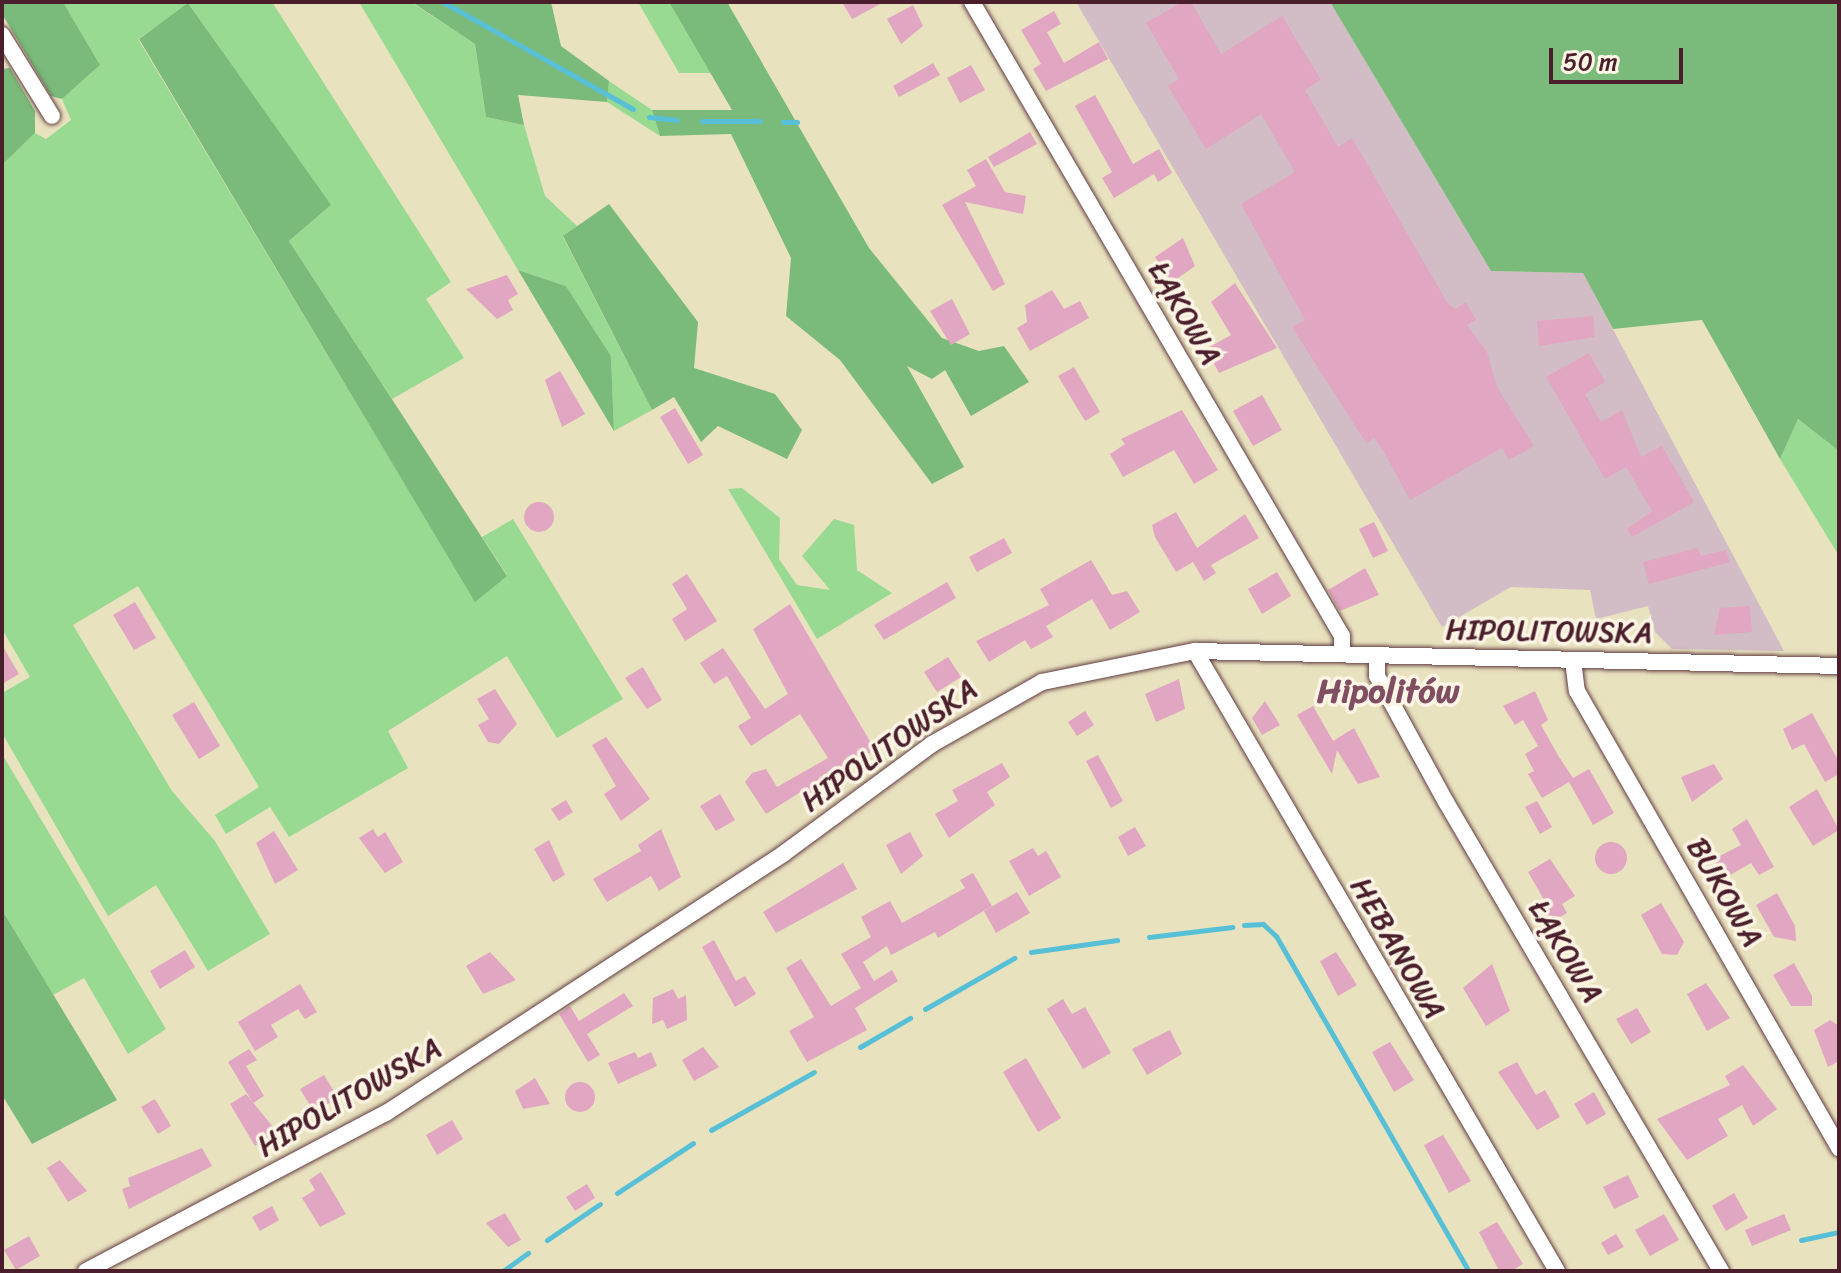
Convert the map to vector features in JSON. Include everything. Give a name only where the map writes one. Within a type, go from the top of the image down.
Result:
[{"type":"street","name":"ŁĄKOWA","points":[[972,2],[1342,636],[1342,654]]},
{"type":"street","points":[[2,35],[52,116]]},
{"type":"street","name":"HIPOLITOWSKA","points":[[86,1271],[386,1113],[783,854],[994,704],[1103,666],[1195,651],[1839,666]]},
{"type":"street","name":"HEBANOWA","points":[[1195,651],[1557,1271]]},
{"type":"street","name":"ŁĄKOWA","points":[[1377,655],[1377,676],[1446,802],[1721,1271]]},
{"type":"street","name":"BUKOWA","points":[[1573,660],[1577,691],[1839,1148]]},
{"type":"shaded area","points":[[1076,2],[1330,2],[1491,271],[1583,273],[1784,651],[1672,649],[1655,632],[1648,606],[1596,619],[1590,590],[1511,587],[1442,627]]},
{"type":"green space","points":[[2,2],[63,2],[100,65],[62,99],[51,96],[2,14]]},
{"type":"green space","points":[[63,2],[272,2],[451,282],[426,299],[464,358],[392,399],[289,241],[330,206],[189,4],[138,39],[475,601],[507,575],[482,537],[513,519],[623,699],[557,738],[507,656],[388,731],[408,768],[289,837],[270,807],[226,834],[215,815],[259,787],[138,586],[73,625],[172,791],[215,841],[270,934],[208,971],[156,885],[108,916],[2,733],[2,693],[30,677],[2,629],[2,165],[35,133],[46,139],[71,120],[62,99],[100,65]]},
{"type":"green space","points":[[359,2],[411,2],[475,44],[486,117],[524,125],[545,196],[577,226],[563,237],[652,410],[614,431],[611,356],[566,286],[518,270]]},
{"type":"green space","points":[[412,2],[551,2],[561,46],[609,81],[607,102],[518,95],[524,125],[486,117],[475,44]]},
{"type":"green space","points":[[638,2],[669,2],[711,73],[679,73]]},
{"type":"green space","points":[[669,2],[727,2],[869,248],[942,338],[979,351],[1004,346],[1029,382],[971,416],[945,370],[932,379],[907,366],[964,467],[932,484],[840,360],[786,316],[791,258],[731,134],[660,136],[652,110],[732,110]]},
{"type":"green space","points":[[1330,2],[1839,2],[1839,451],[1798,419],[1780,459],[1702,320],[1613,329],[1583,273],[1491,271]]},
{"type":"green space","points":[[188,3],[331,205],[289,241],[507,576],[475,602],[139,39]]},
{"type":"green space","points":[[10,68],[35,111],[35,133],[2,165],[2,69]]},
{"type":"green space","points":[[609,81],[652,110],[660,136],[607,102]]},
{"type":"green space","points":[[609,204],[698,322],[694,368],[775,394],[802,430],[787,459],[718,426],[701,442],[674,397],[652,410],[563,236]]},
{"type":"green space","points":[[518,270],[566,286],[611,356],[614,431]]},
{"type":"green space","points":[[1798,419],[1839,451],[1839,556],[1780,459]]},
{"type":"green space","points":[[742,488],[780,518],[779,559],[797,585],[830,590],[802,556],[834,519],[854,525],[857,570],[892,593],[817,639],[728,489]]},
{"type":"green space","points":[[2,754],[166,1029],[128,1054],[84,978],[53,995],[2,910]]},
{"type":"green space","points":[[2,910],[117,1100],[32,1144],[2,1095]]},
{"type":"building","points":[[842,2],[884,2],[852,19]]},
{"type":"building","points":[[1182,2],[1191,2],[1221,54],[1282,16],[1321,80],[1305,90],[1338,147],[1352,138],[1447,302],[1455,309],[1466,302],[1476,320],[1467,325],[1487,352],[1497,387],[1534,446],[1509,460],[1502,448],[1410,500],[1384,452],[1374,438],[1366,443],[1292,327],[1305,320],[1241,204],[1295,172],[1261,114],[1206,149],[1168,86],[1179,79],[1146,23]]},
{"type":"building","points":[[913,5],[923,26],[901,44],[887,19]]},
{"type":"building","points":[[1054,11],[1061,24],[1047,32],[1064,63],[1099,42],[1108,59],[1046,91],[1033,69],[1041,64],[1021,30]]},
{"type":"building","points":[[933,63],[940,75],[899,97],[893,86]]},
{"type":"building","points":[[971,65],[985,90],[960,103],[947,78]]},
{"type":"building","points":[[1095,95],[1133,164],[1159,149],[1172,173],[1158,182],[1154,174],[1114,198],[1102,178],[1112,172],[1075,106]]},
{"type":"building","points":[[1030,132],[1037,144],[994,167],[988,157]]},
{"type":"building","points":[[986,159],[1005,192],[1026,196],[1023,214],[965,202],[1005,284],[993,291],[942,205],[976,186],[967,170]]},
{"type":"building","points":[[1183,238],[1195,266],[1171,283],[1155,257]]},
{"type":"building","points":[[507,275],[518,294],[508,300],[513,310],[497,319],[466,289]]},
{"type":"building","points":[[1235,283],[1277,348],[1219,373],[1206,349],[1231,335],[1211,302]]},
{"type":"building","points":[[1052,290],[1064,309],[1080,301],[1089,318],[1030,351],[1017,328],[1027,322],[1025,305]]},
{"type":"building","points":[[952,299],[970,334],[951,345],[930,311]]},
{"type":"building","points":[[1593,316],[1595,337],[1539,346],[1537,321]]},
{"type":"building","points":[[1589,353],[1605,382],[1585,394],[1601,422],[1622,410],[1641,457],[1662,446],[1694,502],[1632,537],[1627,529],[1652,511],[1626,467],[1605,479],[1546,377]]},
{"type":"building","points":[[1074,367],[1100,412],[1085,421],[1058,376]]},
{"type":"building","points":[[560,371],[585,414],[562,427],[545,380]]},
{"type":"building","points":[[1262,395],[1282,430],[1253,446],[1233,411]]},
{"type":"building","points":[[675,408],[703,455],[688,464],[660,417]]},
{"type":"building","points":[[1182,410],[1218,470],[1194,484],[1174,450],[1123,477],[1110,454],[1125,444],[1121,439]]},
{"type":"building","points":[[539,502],[550,506],[554,517],[550,528],[539,532],[528,528],[524,517],[528,506]]},
{"type":"building","points":[[1176,512],[1197,548],[1245,514],[1259,538],[1211,565],[1216,573],[1204,581],[1193,562],[1176,572],[1155,537],[1152,525]]},
{"type":"building","points":[[1374,522],[1388,551],[1373,558],[1359,529]]},
{"type":"building","points":[[1004,538],[1012,553],[977,572],[969,557]]},
{"type":"building","points":[[1698,548],[1701,556],[1726,550],[1730,562],[1649,584],[1643,562]]},
{"type":"building","points":[[1091,560],[1112,595],[1127,591],[1140,612],[1110,630],[1092,599],[1046,626],[1053,637],[1031,649],[1025,640],[989,662],[976,641],[1049,605],[1040,589]]},
{"type":"building","points":[[1365,568],[1379,595],[1340,611],[1328,590]]},
{"type":"building","points":[[1277,572],[1291,596],[1262,614],[1248,589]]},
{"type":"building","points":[[687,574],[717,621],[685,641],[672,619],[687,609],[672,584]]},
{"type":"building","points":[[947,582],[956,598],[884,640],[874,625]]},
{"type":"building","points":[[135,602],[156,638],[134,650],[113,615]]},
{"type":"building","points":[[790,604],[875,750],[816,783],[821,791],[807,799],[802,791],[766,814],[745,782],[752,773],[766,769],[777,787],[828,758],[800,714],[751,746],[738,726],[751,718],[727,676],[714,684],[700,663],[723,648],[765,709],[788,694],[753,629]]},
{"type":"building","points":[[1750,606],[1752,632],[1714,635],[1720,608]]},
{"type":"building","points":[[2,645],[19,674],[2,684]]},
{"type":"building","points":[[948,657],[961,677],[937,692],[924,672]]},
{"type":"building","points":[[643,667],[662,700],[647,709],[625,678]]},
{"type":"building","points":[[1179,679],[1185,709],[1156,722],[1145,694]]},
{"type":"building","points":[[495,689],[517,724],[499,744],[488,742],[478,725],[489,719],[477,699]]},
{"type":"building","points":[[1535,691],[1548,720],[1541,725],[1559,757],[1573,778],[1589,769],[1614,813],[1593,825],[1569,782],[1542,798],[1528,774],[1534,771],[1525,754],[1538,746],[1523,720],[1515,725],[1503,706]]},
{"type":"building","points":[[1265,701],[1280,725],[1262,735],[1252,718]]},
{"type":"building","points":[[194,702],[220,746],[199,759],[172,715]]},
{"type":"building","points":[[1313,706],[1333,741],[1354,728],[1380,777],[1358,784],[1337,750],[1332,774],[1297,715]]},
{"type":"building","points":[[1085,711],[1094,725],[1077,736],[1068,722]]},
{"type":"building","points":[[1812,713],[1839,762],[1839,774],[1825,782],[1804,744],[1792,750],[1783,729]]},
{"type":"building","points":[[606,737],[650,799],[621,821],[604,794],[616,786],[592,745]]},
{"type":"building","points":[[1098,755],[1123,801],[1111,808],[1086,761]]},
{"type":"building","points":[[1002,763],[1010,777],[987,792],[995,805],[949,838],[935,814],[958,801],[952,790]]},
{"type":"building","points":[[1714,764],[1723,779],[1692,802],[1681,777]]},
{"type":"building","points":[[1817,789],[1839,830],[1813,846],[1789,807]]},
{"type":"building","points":[[720,794],[735,820],[716,831],[700,806]]},
{"type":"building","points":[[566,800],[573,812],[559,821],[551,809]]},
{"type":"building","points":[[1537,801],[1552,827],[1540,834],[1525,807]]},
{"type":"building","points":[[1747,819],[1774,867],[1759,875],[1751,863],[1725,878],[1714,859],[1741,845],[1732,829]]},
{"type":"building","points":[[1135,827],[1146,846],[1128,856],[1118,837]]},
{"type":"building","points":[[373,829],[378,837],[385,832],[403,862],[385,873],[359,838]]},
{"type":"building","points":[[661,829],[681,877],[659,891],[651,876],[607,902],[593,879],[641,851],[638,845]]},
{"type":"building","points":[[274,831],[298,870],[275,884],[256,843]]},
{"type":"building","points":[[910,832],[923,856],[901,874],[886,845]]},
{"type":"building","points":[[549,840],[565,875],[553,882],[534,849]]},
{"type":"building","points":[[1611,842],[1623,846],[1627,858],[1623,870],[1611,874],[1599,870],[1595,858],[1599,846]]},
{"type":"building","points":[[1033,848],[1038,856],[1046,851],[1061,877],[1029,896],[1009,861]]},
{"type":"building","points":[[1550,859],[1575,896],[1562,904],[1567,913],[1548,924],[1539,909],[1547,905],[1528,872]]},
{"type":"building","points":[[843,863],[857,889],[776,933],[763,912]]},
{"type":"building","points":[[973,873],[992,906],[938,938],[935,932],[891,955],[887,946],[863,962],[874,981],[892,970],[898,981],[855,1008],[867,1030],[807,1062],[789,1031],[814,1017],[786,968],[801,959],[831,1006],[861,988],[841,954],[871,937],[861,917],[890,901],[902,923],[965,888],[960,880]]},
{"type":"building","points":[[1017,892],[1030,913],[996,933],[984,911]]},
{"type":"building","points":[[1777,893],[1795,926],[1796,941],[1774,937],[1756,905]]},
{"type":"building","points":[[1661,903],[1684,942],[1677,955],[1662,954],[1641,915]]},
{"type":"building","points":[[714,940],[736,981],[745,976],[756,994],[735,1007],[702,947]]},
{"type":"building","points":[[185,950],[195,967],[160,989],[150,971]]},
{"type":"building","points":[[490,952],[516,980],[483,994],[466,966]]},
{"type":"building","points":[[1336,952],[1357,985],[1338,996],[1320,961]]},
{"type":"building","points":[[1794,963],[1812,996],[1812,1006],[1791,1006],[1773,975]]},
{"type":"building","points":[[1492,964],[1510,1011],[1486,1026],[1463,988]]},
{"type":"building","points":[[1706,983],[1730,1018],[1707,1031],[1687,994]]},
{"type":"building","points":[[300,984],[317,1012],[305,1019],[298,1009],[271,1025],[278,1037],[255,1051],[238,1022]]},
{"type":"building","points":[[673,989],[678,999],[686,995],[687,1020],[667,1029],[663,1020],[652,1024],[653,998]]},
{"type":"building","points":[[624,993],[633,1006],[587,1034],[600,1055],[588,1062],[559,1014],[570,1006],[579,1021]]},
{"type":"building","points":[[1063,999],[1072,1014],[1085,1007],[1111,1053],[1083,1069],[1047,1009]]},
{"type":"building","points":[[1637,1008],[1651,1032],[1631,1044],[1616,1019]]},
{"type":"building","points":[[1830,1020],[1839,1026],[1839,1061],[1828,1067],[1814,1030]]},
{"type":"building","points":[[1170,1030],[1182,1054],[1147,1075],[1132,1049]]},
{"type":"building","points":[[1390,1042],[1414,1080],[1394,1092],[1372,1052]]},
{"type":"building","points":[[703,1047],[719,1067],[694,1081],[682,1060]]},
{"type":"building","points":[[249,1049],[257,1060],[246,1066],[264,1096],[253,1103],[228,1062]]},
{"type":"building","points":[[635,1052],[638,1058],[651,1052],[657,1066],[618,1084],[608,1063]]},
{"type":"building","points":[[1026,1058],[1061,1118],[1038,1132],[1003,1072]]},
{"type":"building","points":[[1517,1062],[1536,1095],[1545,1090],[1560,1117],[1537,1130],[1498,1072]]},
{"type":"building","points":[[1743,1065],[1777,1109],[1753,1126],[1742,1105],[1718,1119],[1728,1136],[1687,1160],[1657,1119],[1730,1085],[1725,1076]]},
{"type":"building","points":[[324,1075],[338,1098],[314,1112],[300,1089]]},
{"type":"building","points":[[535,1078],[550,1104],[523,1109],[515,1091]]},
{"type":"building","points":[[580,1082],[591,1086],[595,1097],[591,1108],[580,1112],[569,1108],[565,1097],[569,1086]]},
{"type":"building","points":[[1594,1092],[1606,1114],[1587,1125],[1574,1104]]},
{"type":"building","points":[[246,1094],[278,1133],[255,1146],[230,1104]]},
{"type":"building","points":[[155,1099],[171,1126],[158,1134],[141,1107]]},
{"type":"building","points":[[452,1120],[463,1139],[437,1155],[426,1135]]},
{"type":"building","points":[[1443,1135],[1471,1181],[1449,1193],[1424,1145]]},
{"type":"building","points":[[202,1148],[212,1166],[129,1209],[122,1189],[130,1186],[128,1178]]},
{"type":"building","points":[[60,1160],[87,1191],[68,1202],[47,1168]]},
{"type":"building","points":[[321,1172],[346,1214],[320,1227],[302,1198],[315,1190],[309,1180]]},
{"type":"building","points":[[1628,1175],[1639,1197],[1614,1209],[1603,1187]]},
{"type":"building","points":[[587,1184],[595,1198],[575,1211],[566,1197]]},
{"type":"building","points":[[1734,1193],[1748,1218],[1726,1231],[1712,1206]]},
{"type":"building","points":[[272,1206],[279,1220],[260,1231],[252,1217]]},
{"type":"building","points":[[505,1213],[521,1240],[508,1247],[486,1223]]},
{"type":"building","points":[[1664,1214],[1679,1240],[1650,1256],[1635,1230]]},
{"type":"building","points":[[1784,1214],[1791,1230],[1752,1246],[1745,1230]]},
{"type":"building","points":[[1497,1222],[1523,1264],[1511,1271],[1499,1271],[1479,1232]]},
{"type":"building","points":[[1616,1234],[1624,1247],[1608,1255],[1601,1243]]},
{"type":"building","points":[[29,1236],[40,1256],[16,1270],[4,1250]]},
{"type":"waterway","points":[[443,2],[633,109]]},
{"type":"waterway","points":[[649,117],[677,120]]},
{"type":"waterway","points":[[702,121],[760,121]]},
{"type":"waterway","points":[[783,122],[797,122]]},
{"type":"waterway","points":[[1244,925],[1263,924],[1276,936],[1469,1271]]},
{"type":"waterway","points":[[1149,937],[1232,927]]},
{"type":"waterway","points":[[1031,952],[1117,940]]},
{"type":"waterway","points":[[925,1009],[1014,958]]},
{"type":"waterway","points":[[860,1047],[910,1018]]},
{"type":"waterway","points":[[711,1130],[814,1072]]},
{"type":"waterway","points":[[617,1193],[693,1143]]},
{"type":"waterway","points":[[547,1240],[600,1204]]},
{"type":"waterway","points":[[1801,1240],[1839,1232]]},
{"type":"waterway","points":[[503,1271],[528,1253]]},
{"type":"district","name":"Hipolitów","points":[[1388,692]]}]
